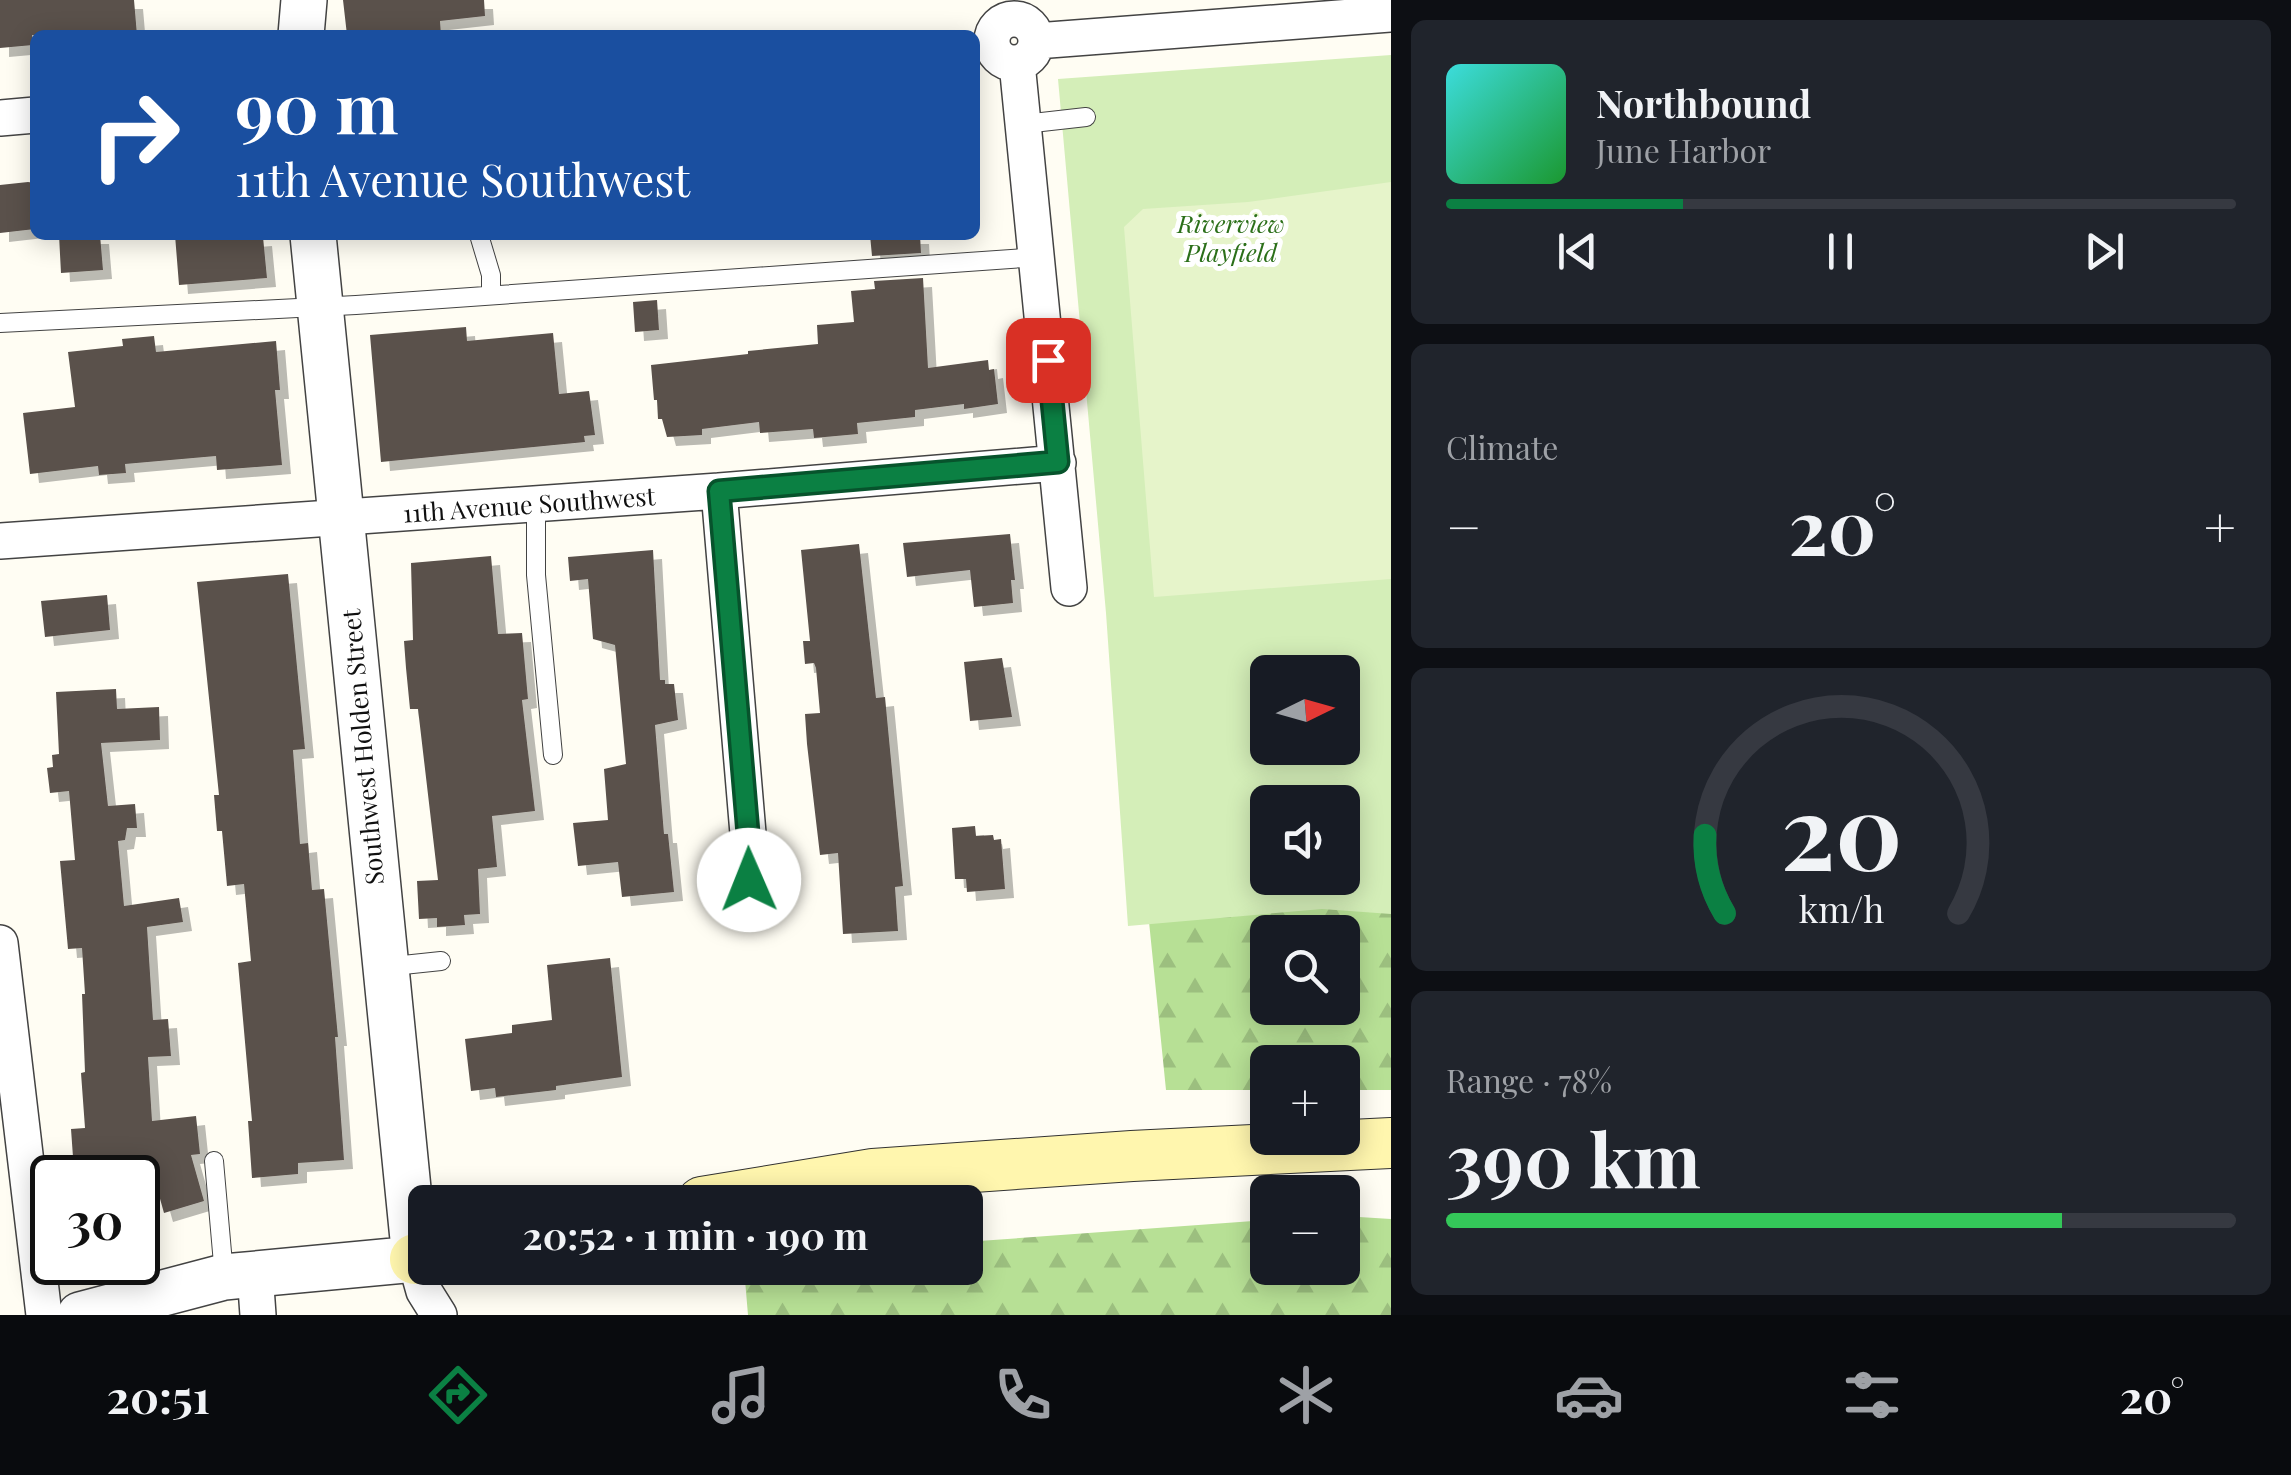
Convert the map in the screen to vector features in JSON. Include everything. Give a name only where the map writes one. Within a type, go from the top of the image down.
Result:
[{"type":"main road","points":[[805,1185],[872,1174],[1391,1143]]},
{"type":"street","points":[[301,30],[304,0]]},
{"type":"street","points":[[1069,588],[1024,124],[1007,36],[1378,10]]},
{"type":"street","points":[[0,118],[30,116]]},
{"type":"street","name":"Southwest Holden Street","points":[[313,240],[384,967],[411,1185]]},
{"type":"street","name":"11th Avenue Southwest","points":[[0,541],[719,491],[1058,462]]},
{"type":"street","points":[[719,491],[750,857],[749,880],[742,897]]},
{"type":"street","points":[[1,960],[18,1164],[44,1315]]},
{"type":"street","points":[[80,1315],[408,1260]]},
{"type":"street","points":[[423,1285],[439,1315]]},
{"type":"lane","points":[[1024,124],[1086,116]]},
{"type":"lane","points":[[480,240],[492,295]]},
{"type":"lane","points":[[0,323],[320,308],[1038,257]]},
{"type":"lane","points":[[536,504],[536,574],[554,754]]},
{"type":"lane","points":[[384,967],[442,961]]},
{"type":"lane","points":[[214,1161],[246,1288]]},
{"type":"green space","name":"Riverview Playfield","points":[[1391,55],[1391,914],[1322,909],[1128,926],[1106,613],[1058,79]]},
{"type":"green space","points":[[1391,182],[1391,579],[1154,597],[1124,227],[1143,209],[1248,202]]},
{"type":"green space","points":[[1391,662],[1391,1090],[1360,1090],[1360,1045],[1250,1045],[1250,1090],[1166,1090],[1124,674],[1250,668],[1250,765],[1360,765],[1360,663]]},
{"type":"green space","points":[[1360,1217],[1391,1219],[1391,1315],[748,1315],[745,1285],[983,1285],[983,1241],[1250,1221],[1250,1285],[1360,1285]]},
{"type":"building","points":[[0,0],[134,0],[137,30],[30,30],[30,45],[0,48]]},
{"type":"building","points":[[343,0],[484,0],[485,16],[440,21],[441,30],[346,30]]},
{"type":"building","points":[[30,182],[30,230],[0,233],[0,185]]},
{"type":"building","points":[[59,240],[100,240],[103,270],[61,273]]},
{"type":"building","points":[[175,240],[263,240],[267,278],[179,285]]},
{"type":"building","points":[[870,240],[920,240],[921,253],[872,256]]},
{"type":"building","points":[[923,278],[928,368],[988,360],[989,370],[994,369],[998,404],[915,410],[915,417],[857,423],[858,434],[814,438],[813,429],[760,433],[759,422],[702,429],[702,435],[667,437],[662,419],[658,419],[651,365],[818,344],[817,325],[854,322],[851,291],[875,289],[874,281]]},
{"type":"building","points":[[657,300],[659,330],[635,332],[633,302]]},
{"type":"building","points":[[466,327],[467,341],[553,333],[559,394],[589,391],[595,435],[584,436],[585,442],[381,462],[370,335]]},
{"type":"building","points":[[154,336],[156,352],[276,341],[280,390],[275,390],[282,465],[217,470],[216,456],[125,464],[126,473],[99,475],[98,466],[30,474],[23,413],[75,407],[68,352],[123,346],[122,339]]},
{"type":"building","points":[[1010,534],[1013,603],[974,607],[970,570],[907,577],[903,543]]},
{"type":"building","points":[[859,544],[876,698],[885,697],[903,886],[895,887],[898,931],[843,934],[838,853],[820,855],[807,744],[805,714],[820,713],[816,668],[814,663],[805,664],[803,641],[810,641],[801,550]]},
{"type":"building","points":[[653,550],[660,680],[674,684],[678,720],[655,725],[664,834],[668,834],[674,892],[622,897],[618,862],[578,866],[573,823],[608,820],[604,769],[626,764],[615,645],[593,639],[588,579],[570,581],[568,557]]},
{"type":"building","points":[[491,556],[498,634],[522,633],[528,699],[522,700],[535,811],[492,816],[497,867],[478,869],[480,914],[464,915],[465,925],[437,927],[437,918],[419,919],[417,881],[438,880],[418,709],[410,709],[406,668],[404,641],[413,640],[411,563]]},
{"type":"building","points":[[288,574],[305,749],[293,750],[300,844],[308,843],[312,890],[324,889],[338,1037],[344,1160],[298,1163],[298,1174],[252,1178],[248,1121],[252,1121],[238,963],[251,961],[244,884],[227,886],[222,831],[217,831],[214,795],[219,795],[197,582]]},
{"type":"building","points":[[107,595],[110,630],[45,637],[41,601]]},
{"type":"building","points":[[1002,658],[1012,717],[970,721],[964,662]]},
{"type":"building","points":[[116,689],[117,709],[159,707],[160,740],[101,743],[108,806],[135,804],[137,828],[127,828],[125,840],[118,841],[124,906],[179,898],[183,922],[147,927],[153,1020],[168,1019],[171,1056],[148,1057],[152,1121],[196,1116],[200,1154],[191,1155],[204,1201],[164,1213],[160,1199],[160,1155],[73,1155],[71,1129],[85,1128],[81,1073],[85,1072],[85,994],[82,948],[68,949],[60,861],[75,860],[69,791],[50,793],[47,768],[53,767],[52,755],[59,754],[56,692]]},
{"type":"building","points":[[975,826],[976,836],[993,835],[994,840],[1001,839],[1005,889],[967,892],[966,879],[955,879],[952,828]]},
{"type":"building","points":[[610,958],[622,1077],[496,1097],[495,1088],[471,1091],[465,1039],[512,1033],[512,1025],[552,1020],[547,965]]},
{"type":"route","points":[[749,880],[719,491],[1058,462],[1048,360]]}]
